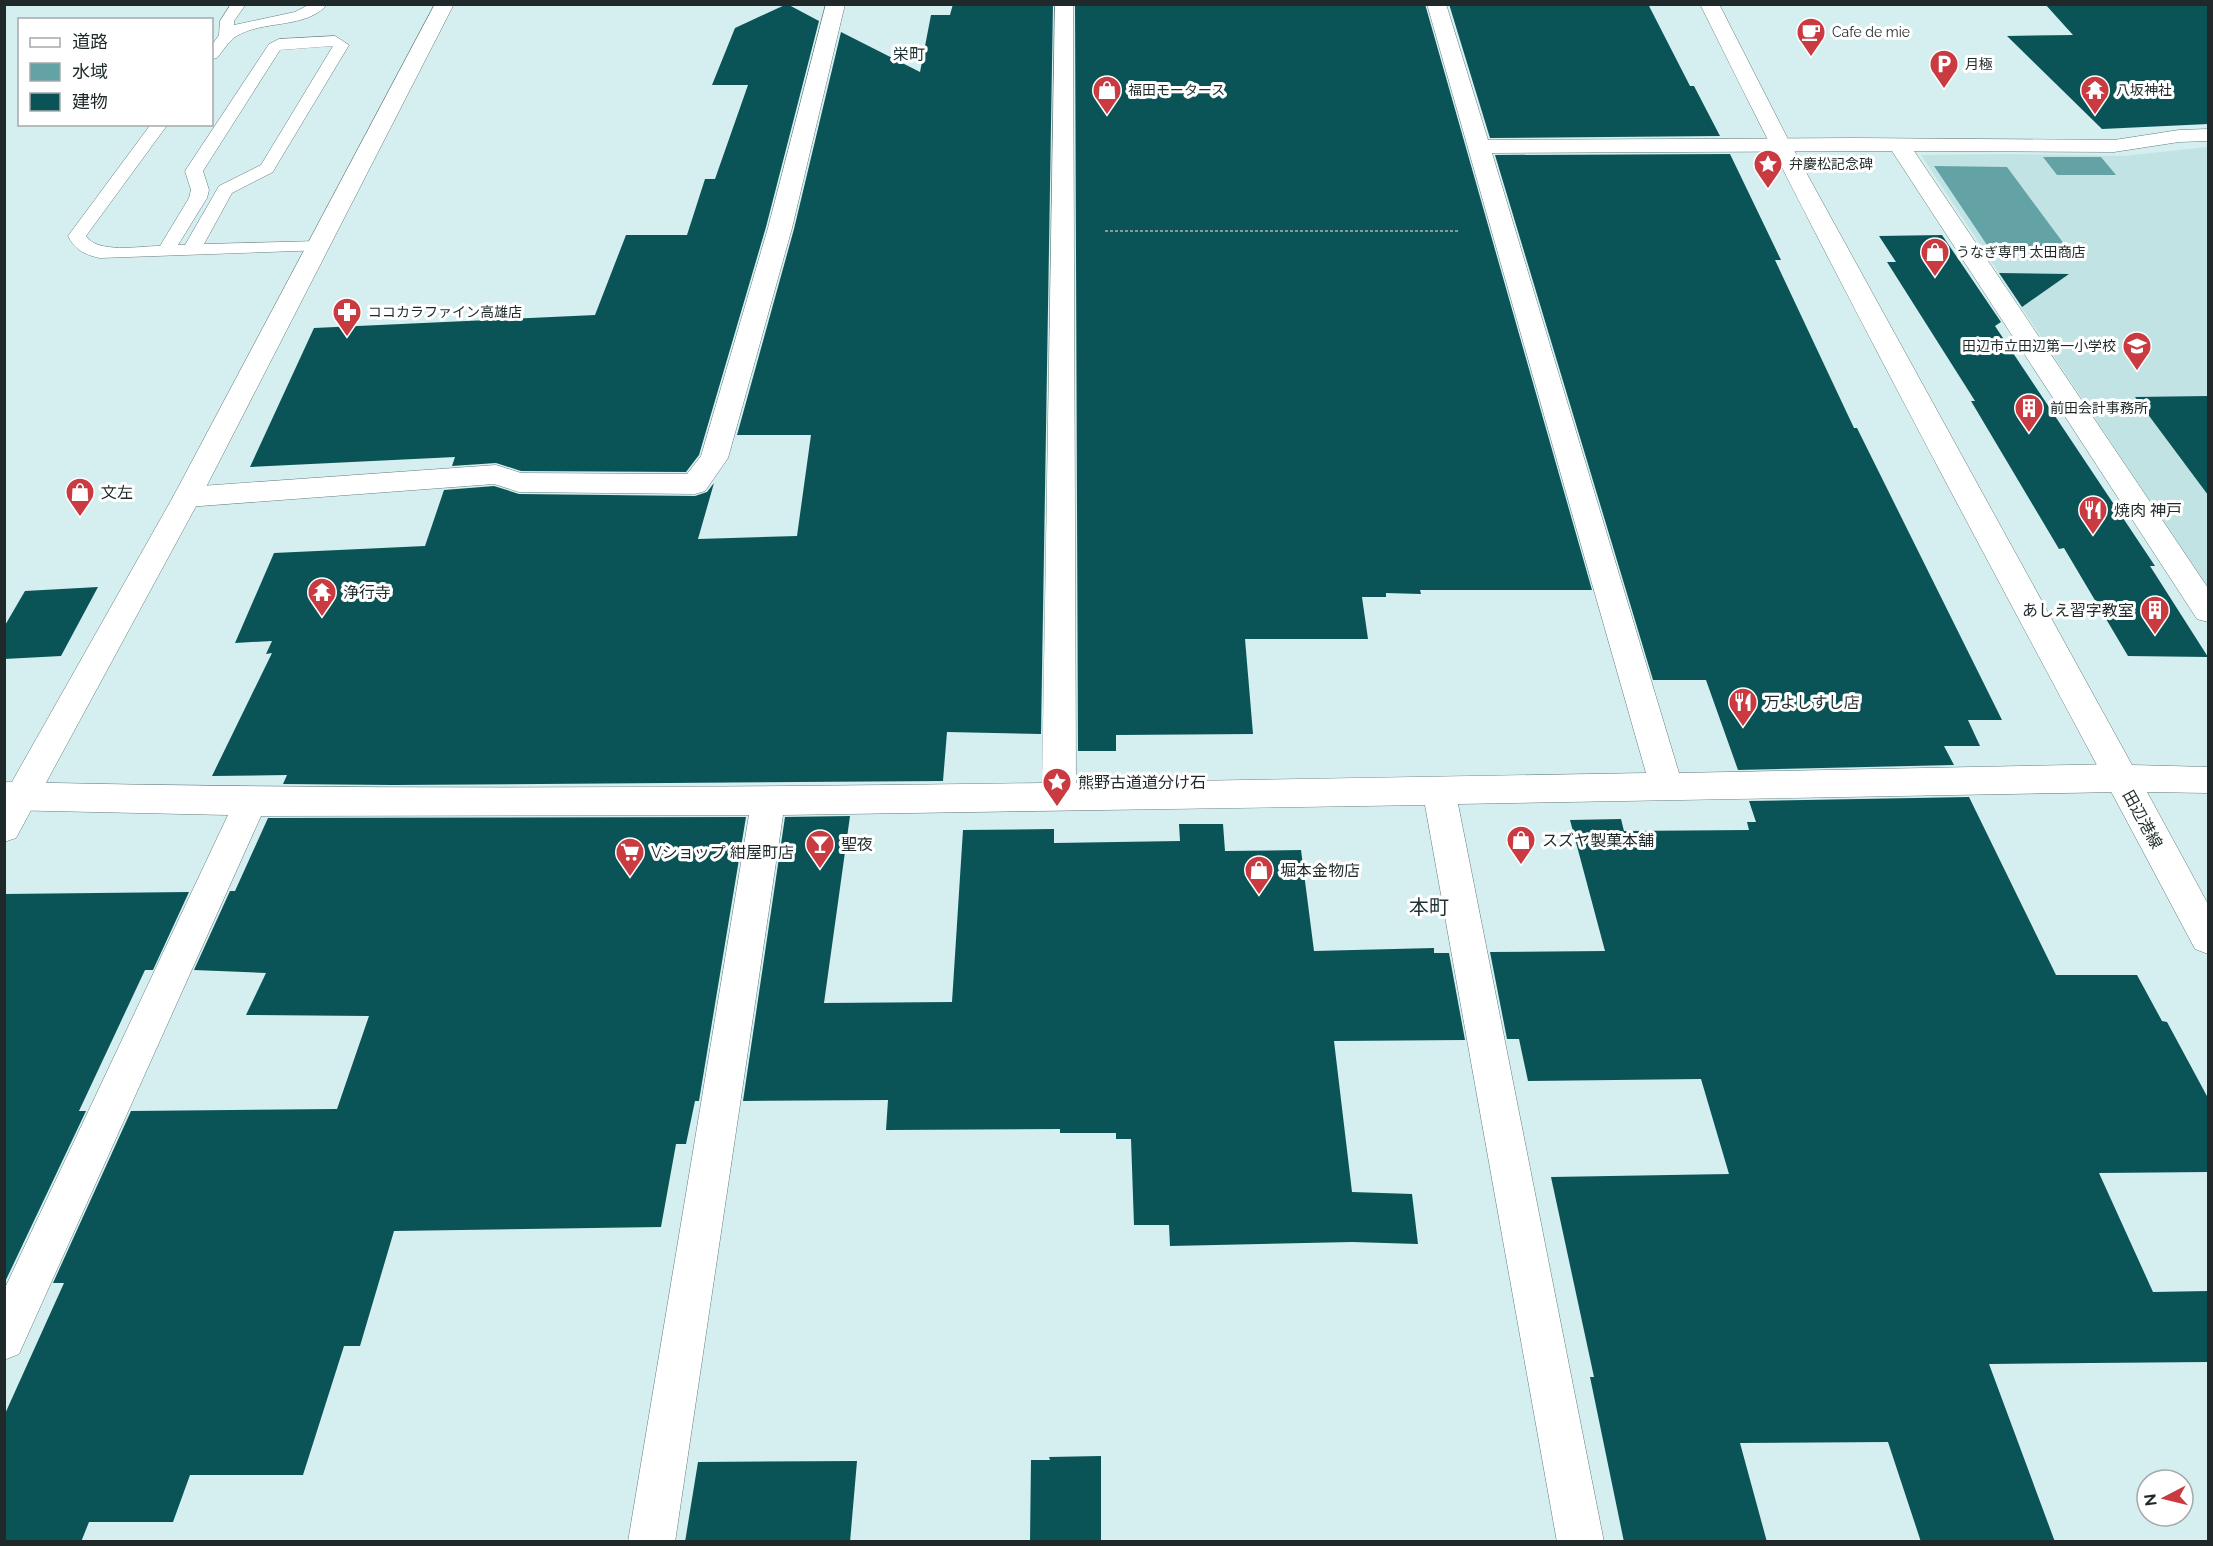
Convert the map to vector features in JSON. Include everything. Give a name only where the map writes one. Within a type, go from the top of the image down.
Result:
[{"type":"street","points":[[4,828],[14,796],[187,497],[445,4]]},
{"type":"street","points":[[187,497],[496,474],[519,482],[695,484],[714,458],[780,228],[836,4]]},
{"type":"street","points":[[1059,796],[1064,4]]},
{"type":"street","points":[[1436,4],[1666,785]]},
{"type":"street","points":[[14,796],[251,802],[768,801],[2120,778],[1780,145],[1709,4]]},
{"type":"street","points":[[1479,147],[1899,144],[2114,146],[2179,136],[2208,135]]},
{"type":"street","points":[[1899,144],[2208,611]]},
{"type":"street","name":"田辺港線","points":[[2120,778],[2208,780]]},
{"type":"street","name":"田辺港線","points":[[2120,778],[2208,938]]},
{"type":"street","points":[[1439,791],[1581,1542]]},
{"type":"street","points":[[651,1542],[768,801]]},
{"type":"street","points":[[4,1339],[251,802]]},
{"type":"lane","points":[[227,35],[227,21],[239,4]]},
{"type":"lane","points":[[213,55],[227,35],[258,21],[305,14],[321,4]]},
{"type":"lane","points":[[166,250],[198,198],[200,190],[194,171],[274,47],[279,44],[335,41],[341,45],[267,168],[225,190],[192,249]]},
{"type":"lane","points":[[159,126],[77,236],[79,243],[87,249],[100,253],[318,246]]},
{"type":"path","points":[[1062,231],[1504,230]]},
{"type":"shaded area","name":"田辺市立田辺第一小学校","points":[[2208,147],[2208,589],[1921,155],[2123,156]]},
{"type":"water","points":[[2043,157],[2101,157],[2116,175],[2057,175]]},
{"type":"water","points":[[1934,166],[2007,167],[2070,252],[1991,251]]},
{"type":"building","points":[[787,4],[819,21],[766,227],[699,455],[686,472],[521,471],[496,463],[452,466],[455,457],[250,467],[314,328],[595,315],[626,235],[687,235],[705,179],[715,179],[748,85],[712,85],[735,28]]},
{"type":"building","points":[[953,4],[1053,4],[1041,734],[947,732],[943,781],[393,785],[283,784],[287,775],[212,776],[272,653],[266,654],[272,641],[235,643],[274,553],[425,546],[444,490],[494,486],[519,494],[695,496],[707,492],[714,483],[698,539],[797,536],[811,435],[737,435],[794,229],[841,32],[920,72],[931,15],[950,15]]},
{"type":"building","points":[[1075,4],[1425,4],[1592,590],[1420,590],[1421,594],[1386,593],[1386,597],[1362,597],[1368,639],[1245,639],[1253,734],[1116,735],[1116,751],[1078,751]]},
{"type":"building","points":[[1449,4],[1648,4],[1690,86],[1694,86],[1720,136],[1490,138]]},
{"type":"building","points":[[2045,4],[2208,4],[2208,124],[2102,129],[2007,36],[2073,35]]},
{"type":"building","points":[[1730,154],[1781,260],[1775,260],[1854,428],[1857,428],[2002,720],[1968,720],[1980,746],[1944,746],[1954,765],[1738,770],[1706,680],[1653,680],[1495,155]]},
{"type":"building","points":[[1942,235],[2001,322],[1995,326],[2155,566],[2150,566],[2208,657],[2128,656],[2064,548],[2059,549],[1971,401],[1975,401],[1887,262],[1896,262],[1879,236]]},
{"type":"building","points":[[1999,273],[2069,274],[2022,307]]},
{"type":"building","points":[[2208,396],[2208,495],[2135,397]]},
{"type":"building","points":[[98,587],[61,656],[4,659],[4,627],[25,591]]},
{"type":"building","points":[[1969,797],[2056,975],[2137,975],[2162,1021],[2167,1022],[2208,1098],[2208,1172],[2099,1173],[2153,1292],[2208,1291],[2208,1362],[1989,1364],[2055,1542],[1921,1542],[1888,1442],[1740,1443],[1767,1542],[1624,1542],[1590,1377],[1594,1377],[1551,1177],[1729,1174],[1701,1079],[1528,1081],[1519,1039],[1507,1039],[1490,952],[1605,951],[1570,820],[1621,819],[1624,831],[1749,830],[1747,822],[1756,822],[1749,801]]},
{"type":"building","points":[[850,816],[824,1003],[952,1002],[963,830],[1054,829],[1054,843],[1180,841],[1179,824],[1223,824],[1225,851],[1301,850],[1314,951],[1434,948],[1434,953],[1449,953],[1465,1040],[1334,1041],[1352,1192],[1412,1194],[1418,1244],[1352,1242],[1170,1246],[1169,1225],[1134,1225],[1131,1139],[1116,1139],[1116,1133],[1060,1133],[1060,1129],[886,1130],[888,1100],[743,1101],[785,817]]},
{"type":"building","points":[[746,817],[699,1101],[695,1101],[686,1144],[676,1144],[661,1227],[394,1231],[360,1346],[344,1346],[303,1475],[190,1475],[173,1522],[89,1522],[81,1542],[4,1542],[4,1416],[64,1283],[53,1283],[131,1111],[337,1109],[369,1016],[246,1015],[266,973],[194,970],[230,891],[235,891],[268,818]]},
{"type":"building","points":[[189,892],[153,970],[145,970],[79,1111],[86,1111],[4,1284],[4,894]]},
{"type":"building","points":[[1101,1456],[1101,1542],[1030,1542],[1031,1460],[1050,1460],[1049,1457]]},
{"type":"building","points":[[857,1461],[850,1542],[685,1542],[698,1462]]},
{"type":"place","name":"Cafe de mie","points":[[1811,58]]},
{"type":"place","name":"月極","points":[[1944,90]]},
{"type":"place","name":"福田モータース","points":[[1107,116]]},
{"type":"place","name":"八坂神社","points":[[2095,116]]},
{"type":"place","name":"弁慶松記念碑","points":[[1768,190]]},
{"type":"place","name":"うなぎ専門 太田商店","points":[[1935,278]]},
{"type":"place","name":"ココカラファイン高雄店","points":[[347,338]]},
{"type":"place","name":"田辺市立田辺第一小学校","points":[[2137,372]]},
{"type":"place","name":"前田会計事務所","points":[[2029,434]]},
{"type":"place","name":"文左","points":[[80,518]]},
{"type":"place","name":"焼肉 神戸","points":[[2093,536]]},
{"type":"place","name":"浄行寺","points":[[322,618]]},
{"type":"place","name":"あしえ習字教室","points":[[2155,636]]},
{"type":"place","name":"万よしすし店","points":[[1743,728]]},
{"type":"place","name":"熊野古道道分け石","points":[[1057,808]]},
{"type":"place","name":"スズヤ製菓本舗","points":[[1521,866]]},
{"type":"place","name":"聖夜","points":[[820,870]]},
{"type":"place","name":"Vショップ 紺屋町店","points":[[630,878]]},
{"type":"place","name":"堀本金物店","points":[[1259,896]]},
{"type":"district","name":"栄町","points":[[909,54]]},
{"type":"district","name":"本町","points":[[1429,907]]}]
